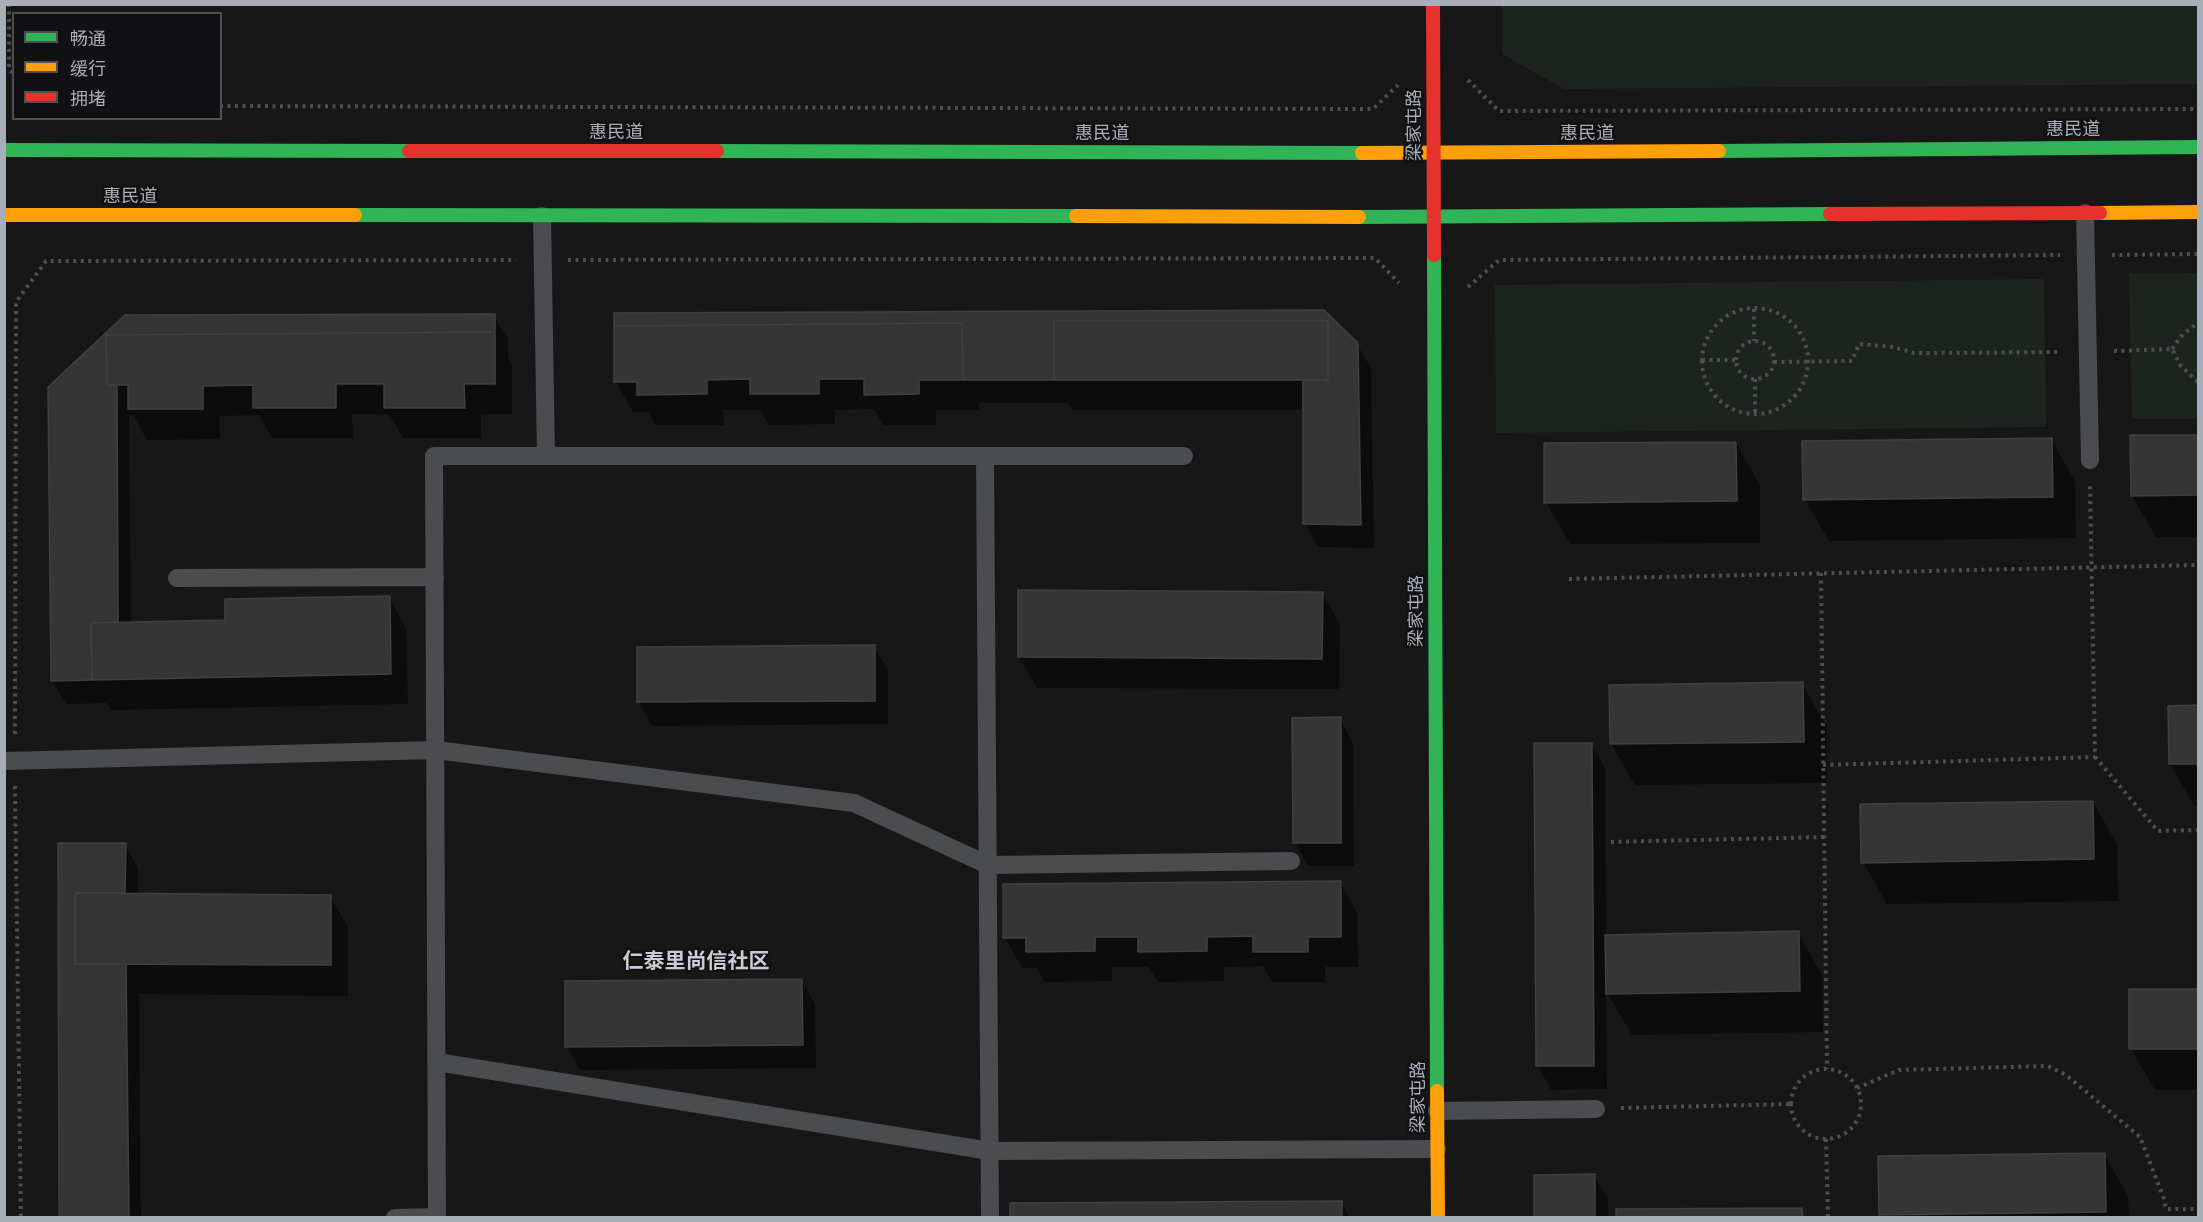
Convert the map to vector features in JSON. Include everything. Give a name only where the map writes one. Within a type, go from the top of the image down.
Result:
[{"type":"main road","name":"梁家屯路","points":[[1433,4],[1438,1218]]},
{"type":"main road","name":"惠民道","points":[[4,150],[1433,153],[2199,147]]},
{"type":"main road","name":"惠民道","points":[[4,214],[1433,217],[2199,212]]},
{"type":"lane","points":[[2085,213],[2090,460]]},
{"type":"lane","points":[[542,216],[546,456]]},
{"type":"lane","points":[[395,1218],[437,1217],[434,456],[1184,456]]},
{"type":"lane","points":[[985,456],[990,1218]]},
{"type":"lane","points":[[177,578],[435,577]]},
{"type":"lane","points":[[4,761],[436,750],[854,803],[988,865],[1291,861]]},
{"type":"lane","points":[[436,1062],[990,1151],[1437,1149]]},
{"type":"lane","points":[[1437,1111],[1596,1108]]},
{"type":"path","points":[[9,4],[9,70],[12,72]]},
{"type":"path","points":[[222,106],[1373,109],[1404,80]]},
{"type":"path","points":[[1467,80],[1498,111],[2199,109]]},
{"type":"path","points":[[1464,290],[1499,260],[2199,254]]},
{"type":"path","points":[[1754,309],[1754,341]]},
{"type":"path","points":[[1754,309],[1768,310],[1785,317],[1797,329],[1805,344],[1808,362],[1805,379],[1796,394],[1783,406],[1755,414],[1733,410],[1718,400],[1708,386],[1702,369],[1702,351],[1708,335],[1719,321],[1734,312],[1754,309]]},
{"type":"path","points":[[2172,349],[2183,334],[2199,323]]},
{"type":"path","points":[[1754,341],[1771,348],[1774,362],[1771,372],[1766,377],[1755,380],[1742,374],[1736,360],[1743,345],[1754,341]]},
{"type":"path","points":[[1774,362],[1852,361],[1859,344],[1893,347],[1914,353],[2172,349]]},
{"type":"path","points":[[2172,349],[2180,365],[2199,382]]},
{"type":"path","points":[[1702,360],[1736,360]]},
{"type":"path","points":[[1755,380],[1755,414]]},
{"type":"path","points":[[2090,460],[2095,757],[2158,831],[2199,830]]},
{"type":"path","points":[[1569,579],[2199,565]]},
{"type":"path","points":[[1821,573],[1827,1069]]},
{"type":"path","points":[[1823,765],[2095,757]]},
{"type":"path","points":[[1611,842],[1824,837]]},
{"type":"path","points":[[1857,1088],[1899,1070],[2048,1066],[2066,1075],[2140,1137],[2164,1198],[2166,1209],[2199,1209]]},
{"type":"path","points":[[1827,1069],[1843,1073],[1852,1080],[1861,1101],[1856,1123],[1848,1132],[1826,1139],[1804,1132],[1792,1113],[1792,1104],[1794,1090],[1800,1080],[1810,1073],[1827,1069]]},
{"type":"path","points":[[1596,1108],[1792,1104]]},
{"type":"path","points":[[1826,1139],[1828,1218]]},
{"type":"shaded area","points":[[1502,5],[2198,5],[2198,84],[1564,89],[1502,54]]},
{"type":"shaded area","points":[[2198,273],[2198,419],[2132,419],[2129,274]]},
{"type":"shaded area","points":[[2044,279],[2046,427],[1496,433],[1495,285]]},
{"type":"building","points":[[1324,310],[1358,343],[1361,525],[1303,524],[1303,380],[1328,380],[1328,321],[1054,321],[1054,380],[963,380],[962,323],[614,326],[614,313]]},
{"type":"building","points":[[495,314],[495,332],[106,335],[107,385],[117,385],[118,622],[91,623],[92,680],[51,681],[48,387],[125,315]]},
{"type":"building","points":[[1054,321],[1328,321],[1328,380],[1054,380]]},
{"type":"building","points":[[962,323],[963,380],[919,380],[919,394],[864,395],[864,379],[819,379],[819,394],[750,394],[750,379],[707,380],[707,394],[637,395],[637,382],[614,382],[614,326]]},
{"type":"building","points":[[495,332],[495,384],[464,384],[465,408],[384,408],[384,384],[336,384],[336,408],[253,408],[253,385],[203,386],[203,409],[128,409],[128,385],[107,385],[106,335]]},
{"type":"building","points":[[2130,435],[2198,435],[2198,495],[2131,496]]},
{"type":"building","points":[[2052,438],[2053,497],[1803,500],[1802,441]]},
{"type":"building","points":[[1736,442],[1737,501],[1544,503],[1544,443]]},
{"type":"building","points":[[1018,590],[1323,592],[1322,659],[1018,657]]},
{"type":"building","points":[[390,596],[391,674],[92,680],[91,623],[225,620],[225,599]]},
{"type":"building","points":[[875,645],[875,701],[637,702],[637,647]]},
{"type":"building","points":[[1803,682],[1804,742],[1610,744],[1609,685]]},
{"type":"building","points":[[2198,705],[2198,764],[2169,764],[2168,706]]},
{"type":"building","points":[[1341,717],[1341,843],[1293,843],[1292,718]]},
{"type":"building","points":[[1534,743],[1592,743],[1594,1066],[1536,1066]]},
{"type":"building","points":[[2093,801],[2094,859],[1861,863],[1860,804]]},
{"type":"building","points":[[58,843],[126,843],[125,893],[75,893],[75,964],[126,964],[129,1218],[59,1218]]},
{"type":"building","points":[[1341,881],[1341,937],[1308,937],[1308,952],[1253,952],[1253,936],[1207,937],[1207,951],[1138,952],[1138,937],[1095,937],[1095,951],[1026,952],[1026,938],[1003,938],[1003,884]]},
{"type":"building","points":[[75,893],[331,895],[331,965],[75,964]]},
{"type":"building","points":[[1799,931],[1800,991],[1606,994],[1605,935]]},
{"type":"building","points":[[802,979],[803,1045],[565,1047],[565,981]]},
{"type":"building","points":[[2129,989],[2198,989],[2198,1049],[2129,1049]]},
{"type":"building","points":[[2105,1153],[2106,1212],[1879,1215],[1878,1156]]},
{"type":"building","points":[[1595,1174],[1595,1218],[1534,1218],[1534,1175]]},
{"type":"building","points":[[1342,1201],[1342,1218],[1010,1218],[1010,1203]]},
{"type":"building","points":[[1802,1208],[1803,1218],[1616,1218],[1616,1209]]},
{"type":"traffic: fast","points":[[1719,151],[2198,147]]},
{"type":"traffic: fast","points":[[4,150],[409,151]]},
{"type":"traffic: fast","points":[[717,151],[1362,153]]},
{"type":"traffic: fast","points":[[1359,217],[1830,214]]},
{"type":"traffic: fast","points":[[355,215],[1076,216]]},
{"type":"traffic: fast","points":[[1434,255],[1437,1091]]},
{"type":"traffic: slow","points":[[1362,153],[1719,151]]},
{"type":"traffic: slow","points":[[2100,213],[2198,212]]},
{"type":"traffic: slow","points":[[4,215],[355,215]]},
{"type":"traffic: slow","points":[[1076,216],[1359,217]]},
{"type":"traffic: slow","points":[[1437,1091],[1438,1218]]},
{"type":"traffic: jam","points":[[1433,4],[1434,255]]},
{"type":"traffic: jam","points":[[409,151],[717,151]]},
{"type":"traffic: jam","points":[[1830,214],[2100,213]]},
{"type":"district","name":"仁泰里尚信社区","points":[[696,962]]}]
